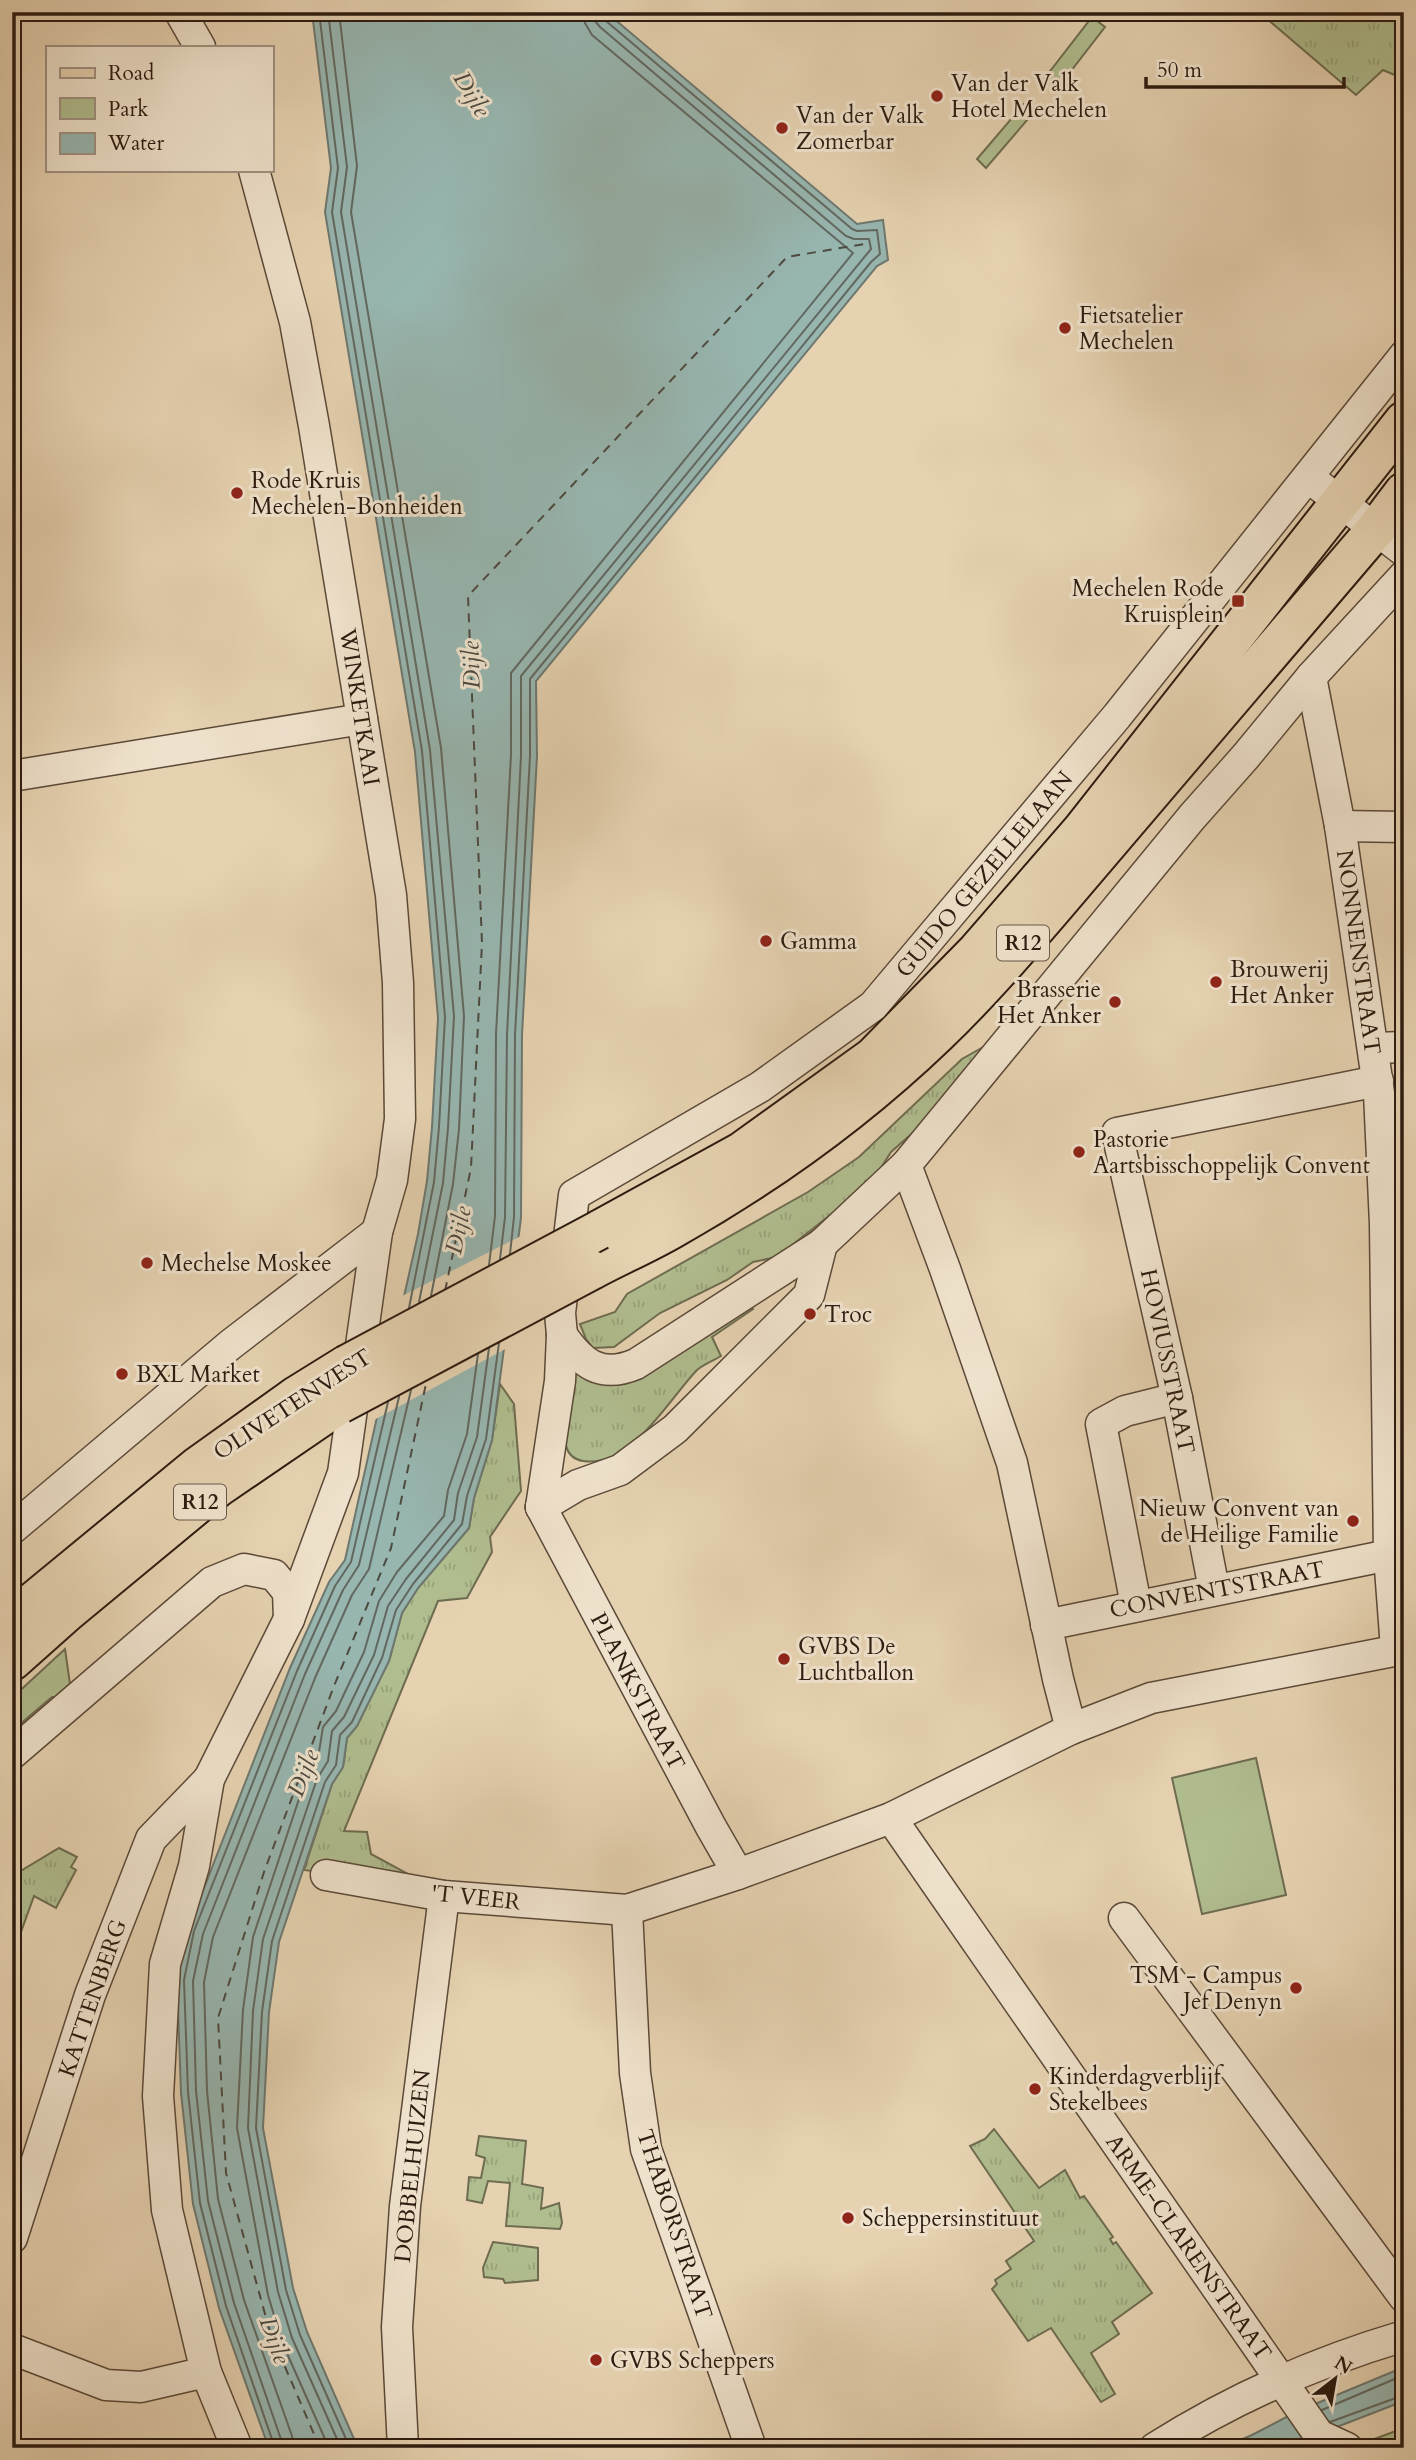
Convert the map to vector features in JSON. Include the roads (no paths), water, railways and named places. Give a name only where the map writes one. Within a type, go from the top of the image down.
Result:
[{"type":"main road","name":"GUIDO GEZELLELAAN","points":[[599,1230],[741,1152],[873,1057],[977,951],[1082,830],[1324,489],[1404,421]]},
{"type":"main road","name":"R12","points":[[1390,540],[1404,492]]},
{"type":"main road","name":"OLIVETENVEST","points":[[12,1661],[217,1488],[340,1404],[673,1228],[775,1165],[891,1076],[999,971],[1390,540]]},
{"type":"main road","name":"OLIVETENVEST","points":[[12,1619],[198,1466],[296,1396],[346,1365],[599,1230]]},
{"type":"street","points":[[180,12],[199,46]]},
{"type":"street","name":"WINKETKAAI","points":[[257,179],[295,322],[391,895],[398,983],[400,1119],[392,1180],[377,1232]]},
{"type":"street","name":"GUIDO GEZELLELAAN","points":[[541,1507],[560,1381],[560,1313],[574,1195],[760,1087],[873,1006],[1117,716],[1324,489],[1404,356]]},
{"type":"street","points":[[1324,489],[1390,540]]},
{"type":"street","points":[[562,1335],[574,1353],[587,1363],[602,1370],[623,1370],[822,1244],[906,1165],[1183,827],[1246,757],[1311,677],[1404,576]]},
{"type":"street","name":"NONNENSTRAAT","points":[[1311,677],[1340,826],[1394,1189],[1388,1337],[1389,1555],[1400,1649]]},
{"type":"street","points":[[12,776],[362,719]]},
{"type":"street","points":[[1340,826],[1404,827]]},
{"type":"street","points":[[1373,1048],[1404,1047]]},
{"type":"street","name":"HOVIUSSTRAAT","points":[[1214,1589],[1177,1398],[1117,1133],[1378,1082]]},
{"type":"street","points":[[906,1165],[1012,1463],[1071,1729]]},
{"type":"street","points":[[12,1529],[230,1345],[377,1232]]},
{"type":"street","points":[[237,2448],[206,2372],[167,2210],[158,2096],[165,1964],[194,1866],[209,1779],[289,1619],[343,1473],[377,1232]]},
{"type":"street","points":[[541,1507],[578,1485],[620,1470],[675,1429],[809,1294],[822,1244]]},
{"type":"street","points":[[1136,1605],[1101,1424],[1125,1411],[1177,1398]]},
{"type":"street","name":"PLANKSTRAAT","points":[[541,1507],[738,1874]]},
{"type":"street","name":"CONVENTSTRAAT","points":[[1046,1625],[1389,1555]]},
{"type":"street","points":[[12,1754],[212,1582],[244,1569],[274,1575],[288,1592],[289,1619]]},
{"type":"street","points":[[627,1910],[738,1874],[891,1818],[1071,1729],[1151,1698],[1400,1649]]},
{"type":"street","name":"KATTENBERG","points":[[12,2238],[23,2173],[151,1839],[209,1779]]},
{"type":"street","name":"ARME-CLARENSTRAAT","points":[[891,1818],[1320,2435],[1347,2448]]},
{"type":"street","name":"'T VEER","points":[[326,1875],[444,1895],[627,1910]]},
{"type":"street","name":"DOBBELHUIZEN","points":[[402,2443],[397,2327],[405,2206],[444,1895]]},
{"type":"street","name":"THABORSTRAAT","points":[[627,1910],[635,2073],[646,2149],[751,2448]]},
{"type":"street","points":[[1124,1918],[1404,2297]]},
{"type":"street","points":[[1155,2448],[1281,2379],[1354,2351],[1404,2336]]},
{"type":"street","points":[[12,2349],[106,2385],[141,2387],[206,2372]]},
{"type":"water","name":"Dijle","points":[[312,12],[606,12],[857,224],[883,220],[888,260],[877,266],[536,681],[537,756],[522,1035],[521,1218],[492,1440],[474,1498],[469,1528],[418,1588],[402,1613],[389,1661],[357,1726],[347,1738],[343,1767],[332,1784],[279,1942],[269,2012],[263,2128],[293,2288],[307,2332],[358,2448],[269,2448],[267,2443],[219,2308],[193,2204],[181,2093],[177,1979],[188,1929],[290,1668],[329,1582],[345,1560],[418,1234],[432,1127],[438,1018],[415,752],[325,212],[331,168]]},
{"type":"water","points":[[1404,2367],[1404,2401],[1329,2430],[1293,2448],[1222,2448],[1296,2412]]},
{"type":"place","name":"Van der Valk Hotel Mechelen","points":[[937,96]]},
{"type":"place","name":"Van der Valk Zomerbar","points":[[782,128]]},
{"type":"place","name":"Fietsatelier Mechelen","points":[[1065,328]]},
{"type":"place","name":"Rode Kruis Mechelen-Bonheiden","points":[[237,493]]},
{"type":"place","name":"Mechelen Rode Kruisplein","points":[[1238,601]]},
{"type":"place","name":"Gamma","points":[[766,941]]},
{"type":"place","name":"Brouwerij Het Anker","points":[[1216,982]]},
{"type":"place","name":"Brasserie Het Anker","points":[[1115,1002]]},
{"type":"place","name":"Pastorie Aartsbisschoppelijk Convent","points":[[1079,1152]]},
{"type":"place","name":"Mechelse Moskee","points":[[147,1263]]},
{"type":"place","name":"Troc","points":[[810,1314]]},
{"type":"place","name":"BXL Market","points":[[122,1374]]},
{"type":"place","name":"Nieuw Convent van de Heilige Familie","points":[[1353,1521]]},
{"type":"place","name":"GVBS De Luchtballon","points":[[784,1659]]},
{"type":"place","name":"TSM - Campus Jef Denyn","points":[[1296,1988]]},
{"type":"place","name":"Kinderdagverblijf Stekelbees","points":[[1035,2089]]},
{"type":"place","name":"Scheppersinstituut","points":[[848,2218]]},
{"type":"place","name":"GVBS Scheppers","points":[[596,2360]]}]
